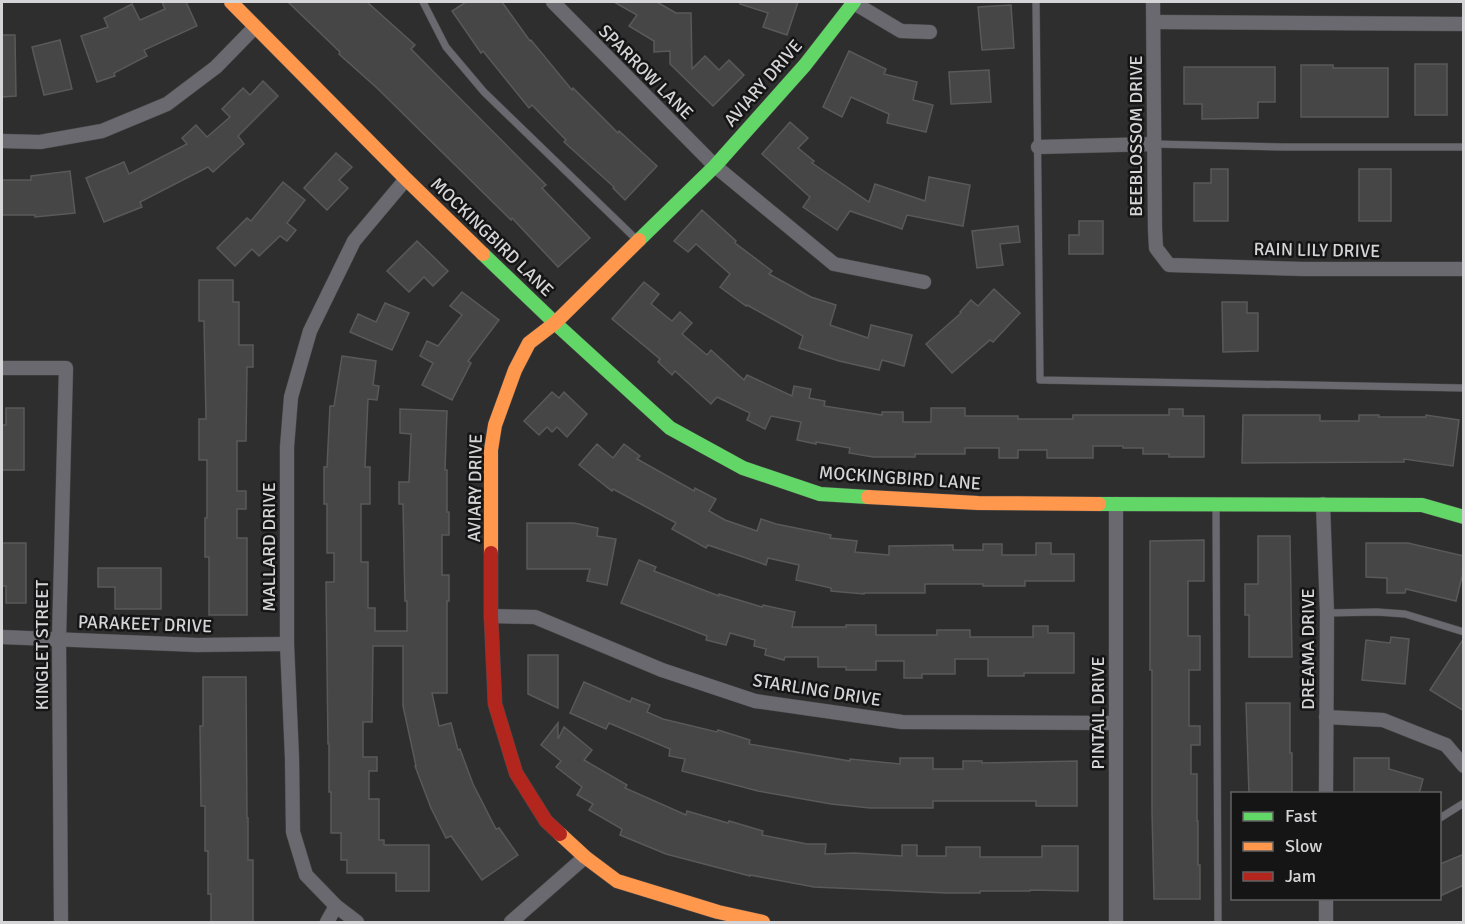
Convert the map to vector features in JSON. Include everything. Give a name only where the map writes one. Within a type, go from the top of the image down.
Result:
[{"type":"street","name":"MOCKINGBIRD LANE","points":[[231,2],[406,179],[555,323],[670,428],[743,468],[820,494],[978,503],[1422,505],[1464,517]]},
{"type":"street","name":"SPARROW LANE","points":[[553,2],[715,166],[834,264],[924,282]]},
{"type":"street","points":[[854,2],[901,31],[930,32]]},
{"type":"street","name":"AVIARY DRIVE","points":[[763,922],[717,917],[617,881],[585,857],[546,821],[516,773],[495,704],[491,616],[491,450],[495,425],[515,370],[529,343],[555,323],[715,166],[805,65],[854,2]]},
{"type":"street","name":"BEEBLOSSOM DRIVE","points":[[1154,2],[1156,248],[1169,265]]},
{"type":"street","points":[[1154,22],[1464,24]]},
{"type":"street","points":[[2,141],[40,142],[102,130],[167,104],[216,67],[255,27]]},
{"type":"street","points":[[1038,147],[1154,144]]},
{"type":"street","name":"MALLARD DRIVE","points":[[357,922],[336,906],[306,875],[293,832],[287,644],[287,447],[291,397],[310,331],[354,241],[406,179]]},
{"type":"street","name":"RAIN LILY DRIVE","points":[[1169,265],[1303,269],[1464,269]]},
{"type":"street","name":"KINGLET STREET","points":[[2,368],[66,368],[58,639],[61,922]]},
{"type":"street","name":"PINTAIL DRIVE","points":[[1116,504],[1116,922]]},
{"type":"street","name":"DREAMA DRIVE","points":[[1323,504],[1327,613],[1326,792]]},
{"type":"street","name":"STARLING DRIVE","points":[[491,616],[535,617],[662,670],[755,701],[902,722],[1116,723]]},
{"type":"street","name":"PARAKEET DRIVE","points":[[2,637],[197,645],[287,644]]},
{"type":"street","points":[[1326,717],[1383,720],[1446,745],[1464,766]]},
{"type":"street","points":[[511,922],[585,857]]},
{"type":"street","points":[[1326,900],[1326,922]]},
{"type":"street","points":[[327,922],[336,906]]},
{"type":"lane","points":[[423,2],[446,47],[484,92],[638,241]]},
{"type":"lane","points":[[1036,2],[1040,380],[1464,388]]},
{"type":"lane","points":[[1154,144],[1464,147]]},
{"type":"lane","points":[[1216,503],[1218,922]]},
{"type":"lane","points":[[1327,613],[1405,614],[1464,632]]},
{"type":"lane","points":[[1441,817],[1464,803]]},
{"type":"building","points":[[162,2],[186,2],[197,26],[144,50],[147,56],[114,73],[115,76],[97,82],[81,36],[108,27],[104,18],[132,4],[140,20],[165,9]]},
{"type":"building","points":[[288,2],[367,2],[415,45],[411,49],[546,185],[542,188],[590,238],[558,267],[512,218],[511,220]]},
{"type":"building","points":[[466,2],[502,2],[530,41],[572,90],[573,88],[618,133],[619,131],[657,166],[625,200],[614,187],[564,142],[566,140],[532,105],[529,108],[483,51],[481,53],[452,11]]},
{"type":"building","points":[[614,2],[657,2],[676,13],[691,13],[692,69],[705,56],[719,70],[729,60],[744,75],[713,106],[670,64],[670,51],[654,52],[654,41],[629,26],[637,15]]},
{"type":"building","points":[[740,2],[798,2],[787,35],[763,27],[768,13],[740,4]]},
{"type":"building","points":[[1011,5],[1014,48],[982,50],[978,7]]},
{"type":"building","points":[[2,35],[15,35],[16,96],[2,97]]},
{"type":"building","points":[[60,40],[72,89],[44,95],[32,47]]},
{"type":"building","points":[[849,51],[886,69],[884,74],[917,82],[913,100],[933,105],[926,132],[887,123],[889,114],[851,97],[842,117],[823,107]]},
{"type":"building","points":[[1415,64],[1447,64],[1447,115],[1415,115]]},
{"type":"building","points":[[1301,65],[1333,65],[1333,68],[1388,68],[1388,117],[1301,117]]},
{"type":"building","points":[[1184,67],[1275,67],[1275,102],[1258,102],[1258,118],[1202,119],[1202,104],[1184,104]]},
{"type":"building","points":[[989,70],[991,102],[951,104],[949,72]]},
{"type":"building","points":[[263,81],[278,96],[238,136],[244,144],[213,172],[208,167],[140,202],[142,207],[104,222],[86,178],[124,162],[129,174],[187,144],[182,138],[196,125],[207,137],[230,117],[222,109],[243,88],[250,95]]},
{"type":"building","points":[[790,122],[808,138],[798,148],[814,161],[812,163],[869,202],[875,184],[925,201],[929,177],[970,185],[963,226],[907,215],[902,229],[850,211],[837,230],[803,207],[810,197],[762,154]]},
{"type":"building","points":[[336,153],[352,167],[339,180],[348,188],[327,210],[304,188]]},
{"type":"building","points":[[1211,169],[1228,169],[1228,221],[1194,221],[1194,183],[1211,183]]},
{"type":"building","points":[[1359,169],[1391,169],[1391,221],[1359,221]]},
{"type":"building","points":[[70,171],[75,213],[35,217],[35,215],[2,215],[2,180],[31,180],[31,176]]},
{"type":"building","points":[[283,182],[305,200],[287,223],[296,230],[287,241],[280,236],[259,256],[252,249],[235,266],[217,248],[247,218],[251,221]]},
{"type":"building","points":[[702,210],[736,241],[735,243],[772,271],[769,274],[811,297],[836,305],[830,325],[868,338],[871,325],[912,335],[904,366],[882,360],[879,370],[839,361],[799,348],[803,336],[746,306],[720,287],[730,274],[696,244],[688,252],[674,241]]},
{"type":"building","points":[[1079,221],[1103,221],[1103,254],[1069,254],[1069,235],[1079,235]]},
{"type":"building","points":[[1018,226],[1020,242],[1000,244],[1003,265],[977,268],[972,231]]},
{"type":"building","points":[[417,241],[448,271],[433,286],[424,277],[409,292],[387,271]]},
{"type":"building","points":[[199,280],[233,280],[233,302],[239,302],[239,345],[253,345],[253,367],[247,367],[246,441],[237,441],[237,491],[246,491],[246,509],[237,509],[237,538],[247,538],[247,615],[209,615],[209,557],[205,557],[207,460],[199,460],[199,419],[206,419],[204,321],[199,321]]},
{"type":"building","points":[[644,282],[659,294],[651,304],[672,321],[680,312],[692,323],[682,334],[707,355],[711,350],[744,380],[747,375],[792,396],[794,386],[811,389],[809,398],[825,401],[824,406],[882,415],[882,412],[903,412],[903,422],[931,422],[931,408],[965,408],[965,416],[1018,416],[1018,419],[1073,419],[1073,415],[1169,415],[1169,409],[1183,409],[1183,416],[1204,416],[1204,457],[1169,457],[1169,454],[1143,454],[1143,448],[1093,446],[1093,458],[1047,458],[1047,450],[1018,450],[1018,458],[999,458],[999,448],[965,448],[965,454],[873,457],[849,453],[850,448],[797,440],[801,422],[771,416],[765,429],[747,420],[750,413],[717,397],[711,404],[675,371],[672,375],[658,362],[660,359],[612,319]]},
{"type":"building","points":[[994,289],[1020,313],[993,342],[990,340],[952,373],[926,344],[961,313],[971,300],[978,306]]},
{"type":"building","points":[[462,292],[499,320],[468,361],[471,363],[452,400],[422,385],[433,363],[420,356],[427,341],[438,346],[462,315],[450,306]]},
{"type":"building","points":[[1222,302],[1247,302],[1247,313],[1258,313],[1258,351],[1223,352]]},
{"type":"building","points":[[385,303],[409,313],[392,350],[350,332],[358,314],[376,322]]},
{"type":"building","points":[[342,356],[376,361],[373,385],[379,386],[377,400],[368,399],[365,467],[370,467],[370,504],[361,504],[361,562],[368,562],[368,608],[375,608],[375,631],[407,631],[403,504],[399,504],[399,482],[409,482],[411,434],[400,433],[400,409],[447,411],[445,470],[447,470],[449,535],[442,535],[442,575],[449,575],[447,693],[432,693],[439,726],[451,723],[458,750],[460,749],[473,784],[496,829],[499,828],[518,855],[482,880],[451,836],[446,838],[431,808],[415,766],[403,706],[403,646],[373,646],[372,722],[363,722],[363,757],[377,757],[377,771],[369,771],[369,799],[379,799],[379,840],[384,840],[384,845],[429,845],[429,891],[396,891],[396,873],[347,873],[347,860],[341,860],[341,833],[331,833],[326,582],[334,582],[334,553],[327,553],[324,467],[327,467],[330,406],[334,406]]},
{"type":"building","points":[[552,392],[559,398],[564,392],[587,414],[567,437],[557,427],[552,432],[547,427],[539,435],[524,421]]},
{"type":"building","points":[[6,408],[24,408],[24,470],[2,470],[2,425],[6,425]]},
{"type":"building","points":[[1243,415],[1320,415],[1320,421],[1359,421],[1359,415],[1426,417],[1426,415],[1459,420],[1453,466],[1404,459],[1404,462],[1242,463]]},
{"type":"building","points":[[597,444],[613,458],[624,444],[640,456],[637,459],[694,491],[695,488],[716,499],[709,511],[725,520],[757,531],[761,519],[831,535],[830,538],[857,541],[855,552],[889,555],[889,546],[953,545],[953,550],[983,550],[983,544],[1002,544],[1002,555],[1036,555],[1036,543],[1051,543],[1051,554],[1074,554],[1074,581],[1025,581],[1025,586],[925,584],[925,593],[864,594],[831,591],[831,588],[796,580],[799,565],[768,558],[766,565],[708,545],[706,548],[672,529],[676,523],[613,489],[612,491],[579,465]]},
{"type":"building","points":[[527,523],[574,523],[598,528],[597,536],[616,539],[607,585],[587,581],[590,569],[527,569]]},
{"type":"building","points":[[1258,536],[1290,536],[1292,657],[1249,657],[1249,615],[1245,615],[1245,584],[1258,584]]},
{"type":"building","points":[[1204,540],[1204,581],[1188,581],[1188,636],[1200,636],[1200,670],[1189,670],[1189,726],[1200,726],[1200,745],[1191,745],[1191,774],[1197,774],[1200,899],[1154,899],[1150,541]]},
{"type":"building","points":[[2,543],[26,543],[26,603],[6,603],[6,586],[2,586]]},
{"type":"building","points":[[1366,543],[1408,543],[1464,556],[1464,569],[1456,601],[1406,589],[1405,593],[1387,593],[1387,578],[1366,577]]},
{"type":"building","points":[[639,560],[656,567],[654,571],[719,596],[719,594],[762,607],[763,605],[795,612],[792,627],[876,625],[876,635],[937,635],[937,630],[970,630],[970,637],[1033,637],[1033,626],[1048,626],[1048,633],[1074,633],[1074,673],[988,676],[988,659],[955,659],[955,674],[922,674],[922,678],[904,678],[904,661],[876,661],[876,670],[846,670],[846,667],[818,667],[818,657],[785,657],[784,660],[765,655],[766,649],[754,646],[755,640],[730,633],[726,645],[706,640],[707,636],[621,603]]},
{"type":"building","points":[[98,568],[161,568],[161,609],[115,609],[115,587],[98,587]]},
{"type":"building","points":[[1391,637],[1409,639],[1405,684],[1362,680],[1366,640],[1390,643]]},
{"type":"building","points":[[1464,638],[1464,711],[1430,690]]},
{"type":"building","points":[[528,655],[558,655],[558,708],[528,694]]},
{"type":"building","points":[[203,677],[246,677],[248,860],[253,860],[253,922],[211,922],[211,894],[208,894],[208,851],[205,851],[205,806],[201,806],[200,726],[203,726]]},
{"type":"building","points":[[584,682],[630,702],[632,698],[650,705],[647,712],[663,719],[717,732],[718,730],[750,740],[749,744],[850,761],[850,759],[900,764],[900,758],[933,758],[933,769],[963,769],[963,761],[982,761],[982,763],[1077,761],[1077,806],[1036,806],[1036,801],[933,801],[933,808],[870,808],[831,804],[758,791],[682,771],[685,759],[669,756],[670,749],[609,723],[606,729],[570,713]]},
{"type":"building","points":[[1246,703],[1290,703],[1292,792],[1249,792]]},
{"type":"building","points":[[558,723],[558,739],[564,727],[592,750],[584,760],[627,785],[625,788],[686,815],[687,811],[728,823],[729,821],[763,831],[762,835],[807,844],[826,844],[825,854],[902,856],[902,845],[917,845],[917,856],[946,856],[946,847],[980,847],[980,857],[1042,857],[1042,846],[1078,846],[1078,891],[946,893],[814,887],[750,876],[666,854],[620,835],[622,829],[589,810],[593,804],[577,795],[582,787],[556,767],[561,761],[541,745]]},
{"type":"building","points":[[1354,758],[1389,758],[1389,769],[1423,779],[1420,792],[1354,792]]},
{"type":"building","points":[[1464,854],[1464,885],[1441,896],[1441,864]]},
{"type":"traffic: fast","points":[[639,240],[715,166],[805,65],[854,2]]},
{"type":"traffic: fast","points":[[483,254],[670,428],[743,468],[820,494],[868,497]]},
{"type":"traffic: fast","points":[[1099,504],[1422,505],[1464,517]]},
{"type":"traffic: slow","points":[[231,2],[483,254]]},
{"type":"traffic: slow","points":[[491,553],[491,450],[495,425],[515,370],[529,343],[555,323],[639,240]]},
{"type":"traffic: slow","points":[[868,497],[978,503],[1099,504]]},
{"type":"traffic: slow","points":[[560,834],[585,857],[617,881],[718,912],[763,922]]},
{"type":"traffic: jam","points":[[491,553],[495,704],[516,773],[546,821],[560,834]]}]
